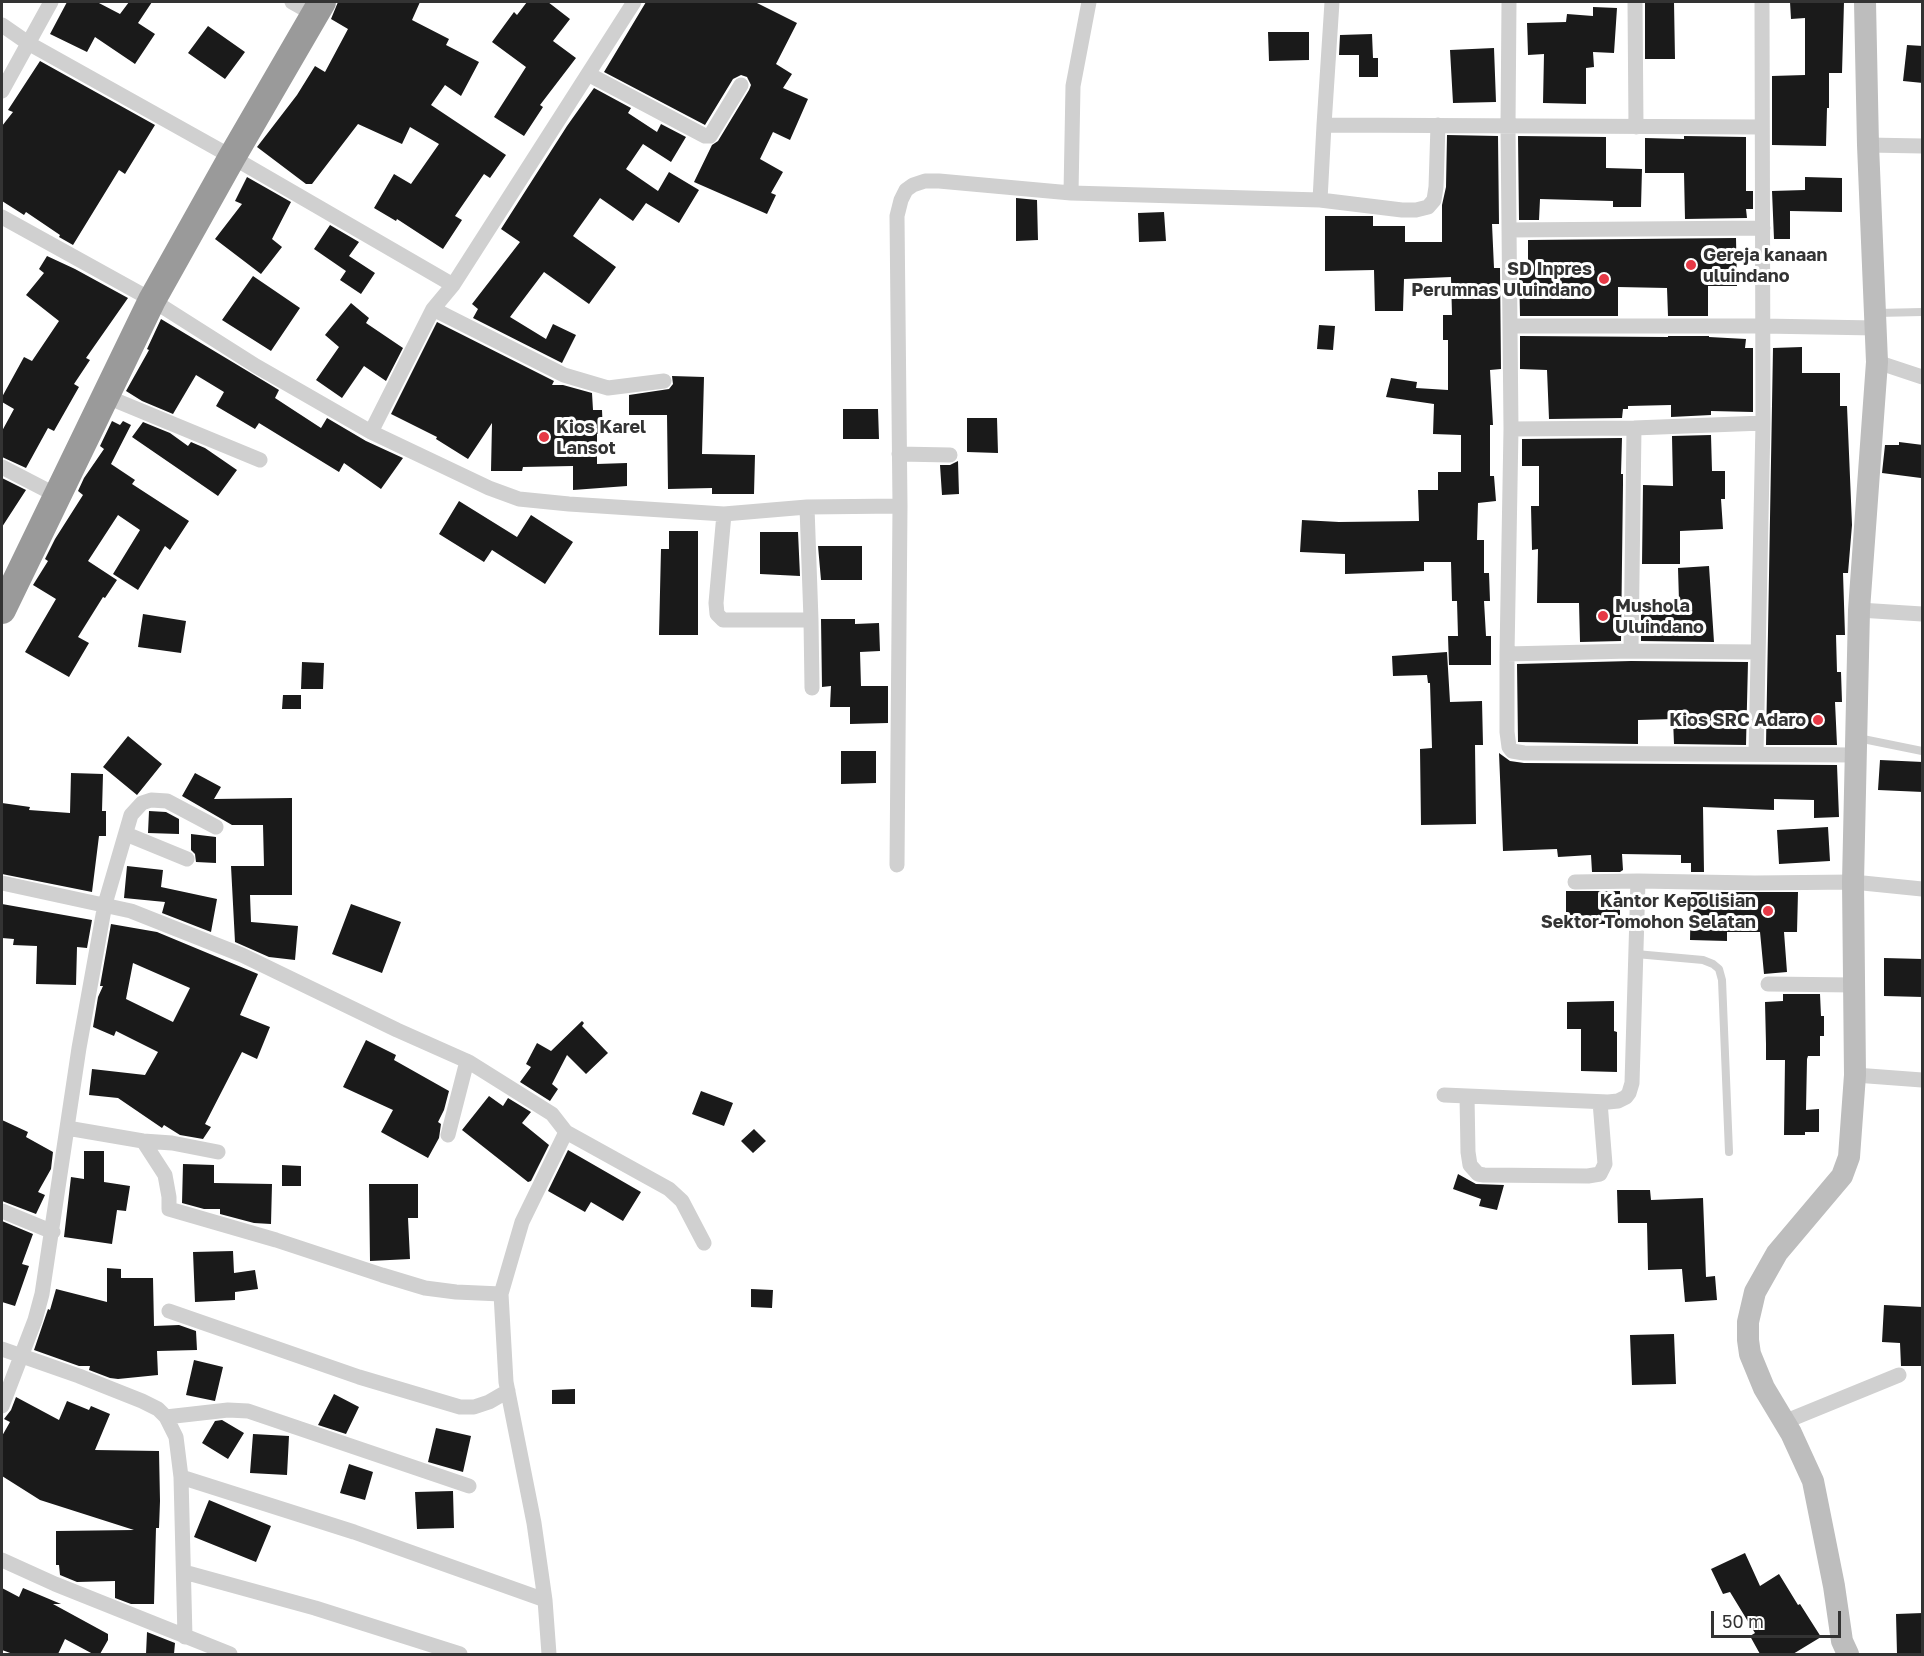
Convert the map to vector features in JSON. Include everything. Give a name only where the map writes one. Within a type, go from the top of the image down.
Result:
[{"type":"highway","points":[[2,610],[152,300],[232,157],[310,6]]},
{"type":"street","points":[[2,91],[51,2]]},
{"type":"street","points":[[371,432],[433,309],[453,285],[634,2]]},
{"type":"street","points":[[1071,193],[1073,86],[1089,2]]},
{"type":"street","points":[[1320,200],[1332,2]]},
{"type":"street","points":[[1509,2],[1511,326],[1507,654],[1509,747],[1512,751],[1524,753],[1756,754],[1857,746]]},
{"type":"street","points":[[1635,2],[1636,127]]},
{"type":"street","points":[[1756,754],[1764,228],[1762,2]]},
{"type":"street","points":[[1848,1654],[1842,1641],[1834,1586],[1813,1481],[1802,1454],[1764,1388],[1750,1354],[1748,1322],[1755,1292],[1777,1253],[1842,1176],[1849,1157],[1855,1075],[1853,882],[1858,610],[1876,362],[1865,2]]},
{"type":"street","points":[[2,25],[28,43],[232,157],[453,285]]},
{"type":"street","points":[[588,74],[705,136],[710,136],[741,85]]},
{"type":"street","points":[[1324,125],[1762,127]]},
{"type":"street","points":[[897,865],[900,506],[897,216],[906,190],[913,185],[925,182],[939,182],[1071,193],[1320,200],[1416,210],[1428,207],[1434,200],[1438,125]]},
{"type":"street","points":[[1868,145],[1923,146]]},
{"type":"street","points":[[2,216],[152,300],[256,366],[371,432],[489,488],[519,499],[724,514],[807,507],[900,506]]},
{"type":"street","points":[[1509,230],[1764,228]]},
{"type":"street","points":[[433,309],[564,375],[608,388],[664,381]]},
{"type":"street","points":[[1511,326],[1762,326],[1876,320]]},
{"type":"street","points":[[1876,362],[1923,377]]},
{"type":"street","points":[[105,396],[260,460]]},
{"type":"street","points":[[1511,429],[1634,428],[1762,423]]},
{"type":"street","points":[[1631,651],[1634,428]]},
{"type":"street","points":[[899,454],[950,455]]},
{"type":"street","points":[[2,467],[56,495]]},
{"type":"street","points":[[807,507],[812,688]]},
{"type":"street","points":[[724,514],[716,603],[719,618],[723,620],[811,620]]},
{"type":"street","points":[[1858,610],[1923,614]]},
{"type":"street","points":[[1507,654],[1631,651],[1758,652]]},
{"type":"street","points":[[2,1406],[35,1320],[42,1294],[105,904],[132,815],[136,807],[151,800],[167,801],[216,827]]},
{"type":"street","points":[[126,834],[187,859]]},
{"type":"street","points":[[1444,1095],[1600,1101],[1618,1101],[1626,1097],[1632,1083],[1638,881]]},
{"type":"street","points":[[1575,882],[1853,882],[1923,889]]},
{"type":"street","points":[[2,883],[131,911],[242,955],[467,1061],[552,1114],[566,1132],[669,1189],[682,1201],[704,1243]]},
{"type":"street","points":[[1768,984],[1854,985]]},
{"type":"street","points":[[448,1135],[467,1061]]},
{"type":"street","points":[[1855,1075],[1923,1080]]},
{"type":"street","points":[[1467,1096],[1470,1165],[1478,1174],[1484,1175],[1588,1176],[1600,1174],[1605,1164],[1600,1101]]},
{"type":"street","points":[[67,1128],[218,1152]]},
{"type":"street","points":[[549,1654],[545,1599],[534,1523],[508,1391],[501,1294],[522,1222],[566,1132]]},
{"type":"street","points":[[143,1141],[165,1175],[170,1197],[169,1209],[276,1240],[425,1288],[501,1294]]},
{"type":"street","points":[[2,1211],[53,1232]]},
{"type":"street","points":[[169,1311],[359,1377],[460,1407],[474,1407],[489,1402],[508,1391]]},
{"type":"street","points":[[2,1349],[142,1401],[158,1409],[166,1417],[176,1437],[181,1477],[185,1637]]},
{"type":"street","points":[[1784,1422],[1899,1375]]},
{"type":"street","points":[[166,1417],[228,1410],[248,1411],[469,1486]]},
{"type":"street","points":[[181,1477],[354,1532],[545,1599]]},
{"type":"street","points":[[2,1560],[230,1654]]},
{"type":"street","points":[[184,1572],[315,1608],[460,1654]]},
{"type":"lane","points":[[1876,320],[1923,312]]},
{"type":"lane","points":[[1857,746],[1923,751]]},
{"type":"lane","points":[[1636,954],[1703,960],[1719,969],[1722,981],[1729,1152]]},
{"type":"building","points":[[67,2],[97,2],[120,14],[129,2],[152,2],[138,23],[155,34],[135,64],[95,37],[87,52],[50,34]]},
{"type":"building","points":[[338,2],[420,2],[412,20],[449,39],[446,45],[479,62],[461,96],[445,85],[431,105],[506,155],[490,178],[484,174],[455,216],[462,220],[443,249],[397,219],[396,221],[374,208],[394,174],[411,184],[439,144],[410,127],[402,144],[358,124],[312,184],[306,184],[257,147],[297,95],[315,66],[325,72],[348,29],[331,19]]},
{"type":"building","points":[[527,2],[548,2],[570,19],[553,41],[576,58],[540,105],[543,107],[524,136],[494,117],[526,67],[492,42],[514,12],[517,15]]},
{"type":"building","points":[[646,2],[755,2],[797,23],[776,64],[792,74],[783,88],[808,99],[790,140],[773,132],[760,159],[783,172],[771,193],[776,195],[767,214],[694,182],[712,145],[718,141],[749,90],[751,85],[747,77],[741,75],[733,79],[705,125],[604,72]]},
{"type":"building","points":[[1645,2],[1674,2],[1675,59],[1645,59]]},
{"type":"building","points":[[1790,2],[1844,2],[1842,73],[1829,73],[1826,146],[1772,145],[1772,76],[1805,75],[1805,18],[1791,19]]},
{"type":"building","points":[[1593,7],[1617,8],[1614,53],[1593,52],[1594,67],[1586,68],[1586,104],[1543,103],[1544,54],[1528,55],[1527,23],[1566,22],[1567,14],[1593,16]]},
{"type":"building","points":[[208,26],[245,52],[225,79],[188,53]]},
{"type":"building","points":[[1268,32],[1309,32],[1309,60],[1269,61]]},
{"type":"building","points":[[1372,34],[1373,58],[1378,58],[1378,77],[1359,77],[1359,55],[1339,55],[1340,35]]},
{"type":"building","points":[[1907,45],[1923,46],[1923,83],[1903,81]]},
{"type":"building","points":[[1494,48],[1496,102],[1453,103],[1450,50]]},
{"type":"building","points":[[40,61],[155,125],[125,174],[119,170],[73,245],[26,212],[24,215],[2,201],[2,126],[13,112],[8,110]]},
{"type":"building","points":[[594,88],[631,108],[628,113],[657,132],[661,124],[686,137],[671,162],[643,144],[626,169],[658,191],[669,172],[699,190],[679,223],[646,203],[633,221],[600,198],[573,236],[616,267],[589,304],[544,272],[510,317],[546,339],[553,324],[576,335],[562,363],[473,318],[478,309],[472,304],[520,242],[501,229]]},
{"type":"building","points":[[1447,135],[1498,136],[1499,224],[1492,224],[1494,268],[1500,268],[1501,369],[1490,370],[1493,425],[1490,425],[1490,476],[1494,476],[1496,501],[1478,503],[1477,540],[1484,540],[1484,573],[1489,573],[1490,601],[1484,601],[1486,636],[1491,636],[1491,665],[1449,665],[1448,636],[1458,636],[1457,601],[1452,601],[1451,562],[1424,562],[1424,571],[1345,574],[1345,554],[1300,552],[1302,520],[1419,521],[1418,490],[1438,490],[1438,472],[1461,472],[1461,435],[1433,434],[1434,404],[1386,397],[1391,378],[1417,382],[1416,388],[1448,390],[1448,340],[1443,340],[1443,315],[1452,315],[1451,277],[1404,279],[1403,311],[1375,311],[1374,270],[1325,271],[1325,216],[1373,216],[1373,226],[1405,226],[1405,242],[1442,242]]},
{"type":"building","points":[[1518,136],[1606,137],[1606,168],[1642,169],[1641,207],[1613,207],[1613,201],[1540,199],[1539,220],[1519,220]]},
{"type":"building","points":[[1684,136],[1746,137],[1746,191],[1753,191],[1753,209],[1746,209],[1747,218],[1685,219],[1684,173],[1645,173],[1645,138],[1684,139]]},
{"type":"building","points":[[247,177],[291,202],[272,239],[282,247],[261,274],[215,239],[242,204],[235,201]]},
{"type":"building","points":[[1805,177],[1842,178],[1842,212],[1790,211],[1790,239],[1774,239],[1772,191],[1805,190]]},
{"type":"building","points":[[1016,198],[1037,200],[1038,240],[1016,241]]},
{"type":"building","points":[[1164,212],[1166,241],[1139,242],[1138,213]]},
{"type":"building","points":[[330,225],[359,242],[349,256],[375,273],[361,294],[340,280],[346,271],[314,249]]},
{"type":"building","points":[[1736,238],[1737,286],[1708,286],[1708,316],[1668,316],[1667,288],[1618,287],[1618,316],[1520,316],[1519,268],[1528,267],[1528,240]]},
{"type":"building","points":[[47,256],[128,298],[86,358],[90,360],[74,384],[79,387],[54,431],[48,428],[26,468],[2,457],[2,431],[14,409],[2,402],[2,397],[24,357],[32,361],[59,321],[26,295],[44,273],[39,269]]},
{"type":"building","points":[[253,276],[300,308],[271,351],[222,320]]},
{"type":"building","points":[[351,303],[369,318],[366,323],[403,348],[386,381],[364,366],[342,398],[316,380],[339,347],[325,335]]},
{"type":"building","points":[[161,319],[279,390],[275,398],[321,428],[327,418],[366,441],[403,458],[381,489],[344,463],[339,472],[259,423],[255,429],[216,406],[224,392],[196,375],[173,414],[142,401],[126,391],[149,350],[147,349]]},
{"type":"building","points":[[437,322],[554,381],[552,385],[563,385],[592,393],[593,410],[602,410],[603,434],[597,434],[597,464],[627,463],[627,486],[573,490],[573,466],[523,467],[522,471],[491,471],[492,423],[468,459],[436,439],[437,437],[391,414]]},
{"type":"building","points":[[1319,325],[1335,326],[1333,350],[1317,349]]},
{"type":"building","points":[[1520,336],[1709,336],[1746,339],[1745,348],[1753,348],[1753,412],[1711,411],[1711,415],[1671,417],[1671,405],[1628,406],[1628,409],[1623,409],[1622,418],[1549,419],[1547,370],[1520,369]]},
{"type":"building","points":[[1802,347],[1802,373],[1840,373],[1840,406],[1847,406],[1852,525],[1848,573],[1843,573],[1845,635],[1836,635],[1837,672],[1841,672],[1842,702],[1835,702],[1837,745],[1766,745],[1773,348]]},
{"type":"building","points":[[672,376],[704,377],[702,454],[755,455],[754,494],[712,494],[712,488],[668,489],[667,415],[629,415],[629,395],[669,389],[673,384]]},
{"type":"building","points":[[843,409],[878,409],[879,439],[843,439]]},
{"type":"building","points":[[967,418],[997,418],[998,453],[967,452]]},
{"type":"building","points":[[112,421],[120,425],[123,421],[131,425],[111,464],[135,480],[132,484],[189,521],[170,550],[165,546],[138,590],[113,574],[140,530],[118,515],[88,561],[117,580],[105,598],[103,597],[78,637],[89,643],[69,677],[25,652],[56,599],[33,585],[48,561],[45,559],[55,539],[83,495],[78,491],[104,449],[100,446]]},
{"type":"building","points":[[143,422],[170,433],[188,446],[191,442],[205,448],[237,470],[218,496],[132,437]]},
{"type":"building","points":[[1711,435],[1712,471],[1725,471],[1725,499],[1721,499],[1723,529],[1680,531],[1680,564],[1642,564],[1643,485],[1673,486],[1672,436]]},
{"type":"building","points":[[1622,438],[1621,641],[1580,642],[1579,603],[1537,603],[1538,549],[1532,550],[1531,506],[1539,506],[1539,466],[1522,466],[1522,439]]},
{"type":"building","points":[[1899,442],[1923,445],[1921,478],[1882,473],[1885,445],[1899,445]]},
{"type":"building","points":[[958,461],[959,494],[942,495],[940,465],[950,465]]},
{"type":"building","points":[[2,478],[26,490],[2,527]]},
{"type":"building","points":[[459,501],[517,537],[531,515],[573,542],[545,584],[492,550],[484,562],[439,534]]},
{"type":"building","points":[[669,531],[698,531],[698,635],[659,635],[661,549],[669,549]]},
{"type":"building","points":[[760,532],[798,532],[800,576],[760,574]]},
{"type":"building","points":[[818,546],[862,546],[862,580],[821,580]]},
{"type":"building","points":[[1709,566],[1714,642],[1641,641],[1641,601],[1679,601],[1678,568]]},
{"type":"building","points":[[143,614],[186,621],[181,653],[138,647]]},
{"type":"building","points":[[821,619],[855,619],[855,624],[879,623],[880,651],[860,652],[861,686],[888,686],[888,723],[850,724],[850,707],[830,707],[831,686],[822,687]]},
{"type":"building","points":[[1447,652],[1450,702],[1482,701],[1483,745],[1475,745],[1476,824],[1421,825],[1420,749],[1432,748],[1430,683],[1428,683],[1427,675],[1393,676],[1392,656]]},
{"type":"building","points":[[1631,661],[1748,662],[1746,745],[1674,744],[1673,719],[1638,720],[1638,744],[1518,742],[1517,664]]},
{"type":"building","points":[[302,662],[324,663],[323,689],[301,689]]},
{"type":"building","points":[[283,695],[301,695],[301,709],[282,709]]},
{"type":"building","points":[[128,736],[162,764],[137,795],[103,767]]},
{"type":"building","points":[[841,751],[876,751],[876,783],[841,784]]},
{"type":"building","points":[[1499,753],[1510,761],[1524,763],[1837,765],[1839,817],[1814,818],[1814,800],[1774,799],[1774,810],[1703,807],[1704,872],[1691,872],[1691,863],[1681,863],[1681,855],[1622,854],[1623,870],[1620,872],[1592,872],[1591,855],[1558,857],[1557,849],[1503,851]]},
{"type":"building","points":[[1880,760],[1923,762],[1923,792],[1878,790]]},
{"type":"building","points":[[71,773],[103,774],[102,811],[106,811],[106,836],[99,836],[92,892],[2,874],[2,803],[30,807],[29,810],[70,813]]},
{"type":"building","points":[[195,773],[221,787],[214,799],[292,798],[292,895],[250,895],[251,922],[298,926],[295,960],[269,957],[235,942],[231,866],[264,866],[263,825],[232,825],[182,796]]},
{"type":"building","points":[[149,811],[166,812],[179,819],[179,834],[148,833]]},
{"type":"building","points":[[1828,827],[1830,861],[1779,864],[1777,830]]},
{"type":"building","points":[[191,834],[216,837],[216,863],[196,862],[195,854],[191,850]]},
{"type":"building","points":[[127,866],[163,870],[161,887],[217,899],[211,932],[162,913],[165,902],[124,898]]},
{"type":"building","points":[[1566,891],[1620,891],[1620,924],[1566,924]]},
{"type":"building","points":[[1691,892],[1798,892],[1797,932],[1784,932],[1787,972],[1764,974],[1760,932],[1727,932],[1727,941],[1690,940]]},
{"type":"building","points":[[2,904],[92,920],[87,948],[77,947],[76,985],[36,984],[37,946],[13,945],[14,939],[2,938]]},
{"type":"building","points":[[351,904],[401,922],[382,973],[332,954]]},
{"type":"building","points":[[111,924],[157,932],[258,974],[240,1015],[270,1027],[257,1059],[242,1052],[205,1124],[211,1127],[203,1139],[180,1135],[164,1125],[162,1128],[118,1098],[89,1095],[92,1069],[145,1075],[158,1052],[116,1031],[114,1036],[93,1027],[98,997],[103,986],[100,986]],"holes":[[[133,963],[190,988],[173,1022],[126,999]]]},
{"type":"building","points":[[1884,958],[1923,959],[1923,997],[1884,996]]},
{"type":"building","points":[[1783,994],[1820,994],[1821,1016],[1824,1016],[1824,1036],[1820,1036],[1820,1056],[1808,1056],[1807,1059],[1806,1110],[1819,1109],[1819,1132],[1805,1132],[1805,1135],[1784,1135],[1785,1060],[1766,1060],[1765,1002],[1783,1001]]},
{"type":"building","points":[[1614,1001],[1617,1072],[1581,1071],[1581,1029],[1567,1029],[1567,1002]]},
{"type":"building","points":[[582,1021],[584,1023],[582,1026],[608,1053],[586,1074],[567,1055],[552,1084],[558,1089],[550,1101],[520,1082],[531,1067],[526,1064],[537,1043],[551,1051]]},
{"type":"building","points":[[366,1040],[396,1055],[394,1060],[449,1091],[438,1122],[441,1124],[439,1138],[428,1158],[381,1132],[393,1110],[343,1087]]},
{"type":"building","points":[[701,1091],[733,1103],[724,1126],[692,1114]]},
{"type":"building","points":[[489,1096],[503,1106],[508,1098],[531,1112],[522,1123],[549,1145],[531,1181],[528,1182],[462,1130]]},
{"type":"building","points":[[2,1120],[28,1132],[26,1137],[53,1152],[51,1169],[38,1192],[45,1195],[36,1214],[2,1201]]},
{"type":"building","points":[[754,1129],[766,1141],[753,1153],[741,1141]]},
{"type":"building","points":[[568,1150],[641,1192],[623,1221],[591,1202],[585,1212],[548,1191]]},
{"type":"building","points":[[84,1151],[104,1151],[104,1182],[130,1186],[126,1211],[117,1210],[112,1244],[64,1237],[71,1177],[84,1179]]},
{"type":"building","points":[[183,1164],[214,1165],[214,1183],[272,1184],[271,1224],[254,1223],[220,1214],[220,1209],[204,1209],[182,1203]]},
{"type":"building","points":[[282,1165],[301,1166],[301,1186],[282,1186]]},
{"type":"building","points":[[1458,1174],[1476,1184],[1504,1185],[1497,1210],[1479,1206],[1481,1199],[1453,1189]]},
{"type":"building","points":[[369,1184],[418,1184],[418,1218],[408,1218],[410,1259],[370,1261]]},
{"type":"building","points":[[1617,1190],[1650,1190],[1651,1200],[1703,1198],[1706,1277],[1715,1276],[1717,1300],[1685,1302],[1682,1269],[1648,1270],[1647,1223],[1618,1223]]},
{"type":"building","points":[[2,1221],[33,1234],[22,1264],[29,1266],[15,1306],[2,1302]]},
{"type":"building","points":[[233,1251],[234,1273],[255,1270],[258,1289],[235,1292],[235,1300],[195,1302],[193,1252]]},
{"type":"building","points":[[107,1268],[121,1269],[121,1278],[153,1278],[154,1326],[179,1325],[196,1331],[197,1350],[157,1351],[158,1375],[118,1379],[89,1370],[90,1366],[79,1366],[34,1350],[56,1289],[107,1302]]},
{"type":"building","points":[[751,1289],[773,1290],[772,1308],[751,1307]]},
{"type":"building","points":[[1884,1305],[1923,1307],[1923,1366],[1901,1366],[1900,1343],[1882,1342]]},
{"type":"building","points":[[1674,1334],[1676,1384],[1632,1385],[1630,1335]]},
{"type":"building","points":[[194,1360],[223,1367],[215,1401],[186,1395]]},
{"type":"building","points":[[575,1389],[575,1404],[552,1404],[552,1390]]},
{"type":"building","points":[[334,1394],[359,1407],[346,1434],[318,1425]]},
{"type":"building","points":[[16,1397],[59,1420],[67,1401],[89,1410],[91,1406],[110,1414],[95,1450],[159,1451],[160,1501],[159,1528],[156,1528],[154,1604],[131,1604],[115,1598],[115,1581],[77,1582],[60,1575],[59,1565],[56,1565],[56,1531],[134,1530],[40,1500],[2,1476],[2,1436],[10,1422],[4,1419],[11,1410]]},
{"type":"building","points":[[222,1420],[244,1433],[228,1459],[202,1443],[215,1421]]},
{"type":"building","points":[[436,1428],[471,1436],[463,1472],[428,1462]]},
{"type":"building","points":[[253,1434],[289,1436],[287,1475],[250,1473]]},
{"type":"building","points":[[349,1464],[373,1472],[365,1500],[340,1493]]},
{"type":"building","points":[[453,1491],[454,1528],[417,1529],[415,1492]]},
{"type":"building","points":[[209,1500],[271,1526],[256,1562],[194,1537]]},
{"type":"building","points":[[1745,1553],[1760,1586],[1779,1574],[1821,1637],[1793,1654],[1760,1654],[1750,1636],[1755,1633],[1730,1592],[1723,1594],[1711,1569]]},
{"type":"building","points":[[2,1588],[19,1597],[23,1588],[61,1604],[53,1604],[108,1634],[108,1640],[100,1654],[93,1654],[65,1639],[58,1654],[13,1654],[2,1650]]},
{"type":"building","points":[[1923,1613],[1923,1654],[1897,1654],[1896,1614]]},
{"type":"building","points":[[147,1632],[175,1643],[174,1654],[146,1654]]},
{"type":"place","name":"Gereja kanaan uluindano","points":[[1691,265]]},
{"type":"place","name":"SD Inpres Perumnas Uluindano","points":[[1604,279]]},
{"type":"place","name":"Kios Karel Lansot","points":[[544,437]]},
{"type":"place","name":"Mushola Uluindano","points":[[1603,616]]},
{"type":"place","name":"Kios SRC Adaro","points":[[1818,720]]},
{"type":"place","name":"Kantor Kepolisian Sektor Tomohon Selatan","points":[[1768,911]]}]
